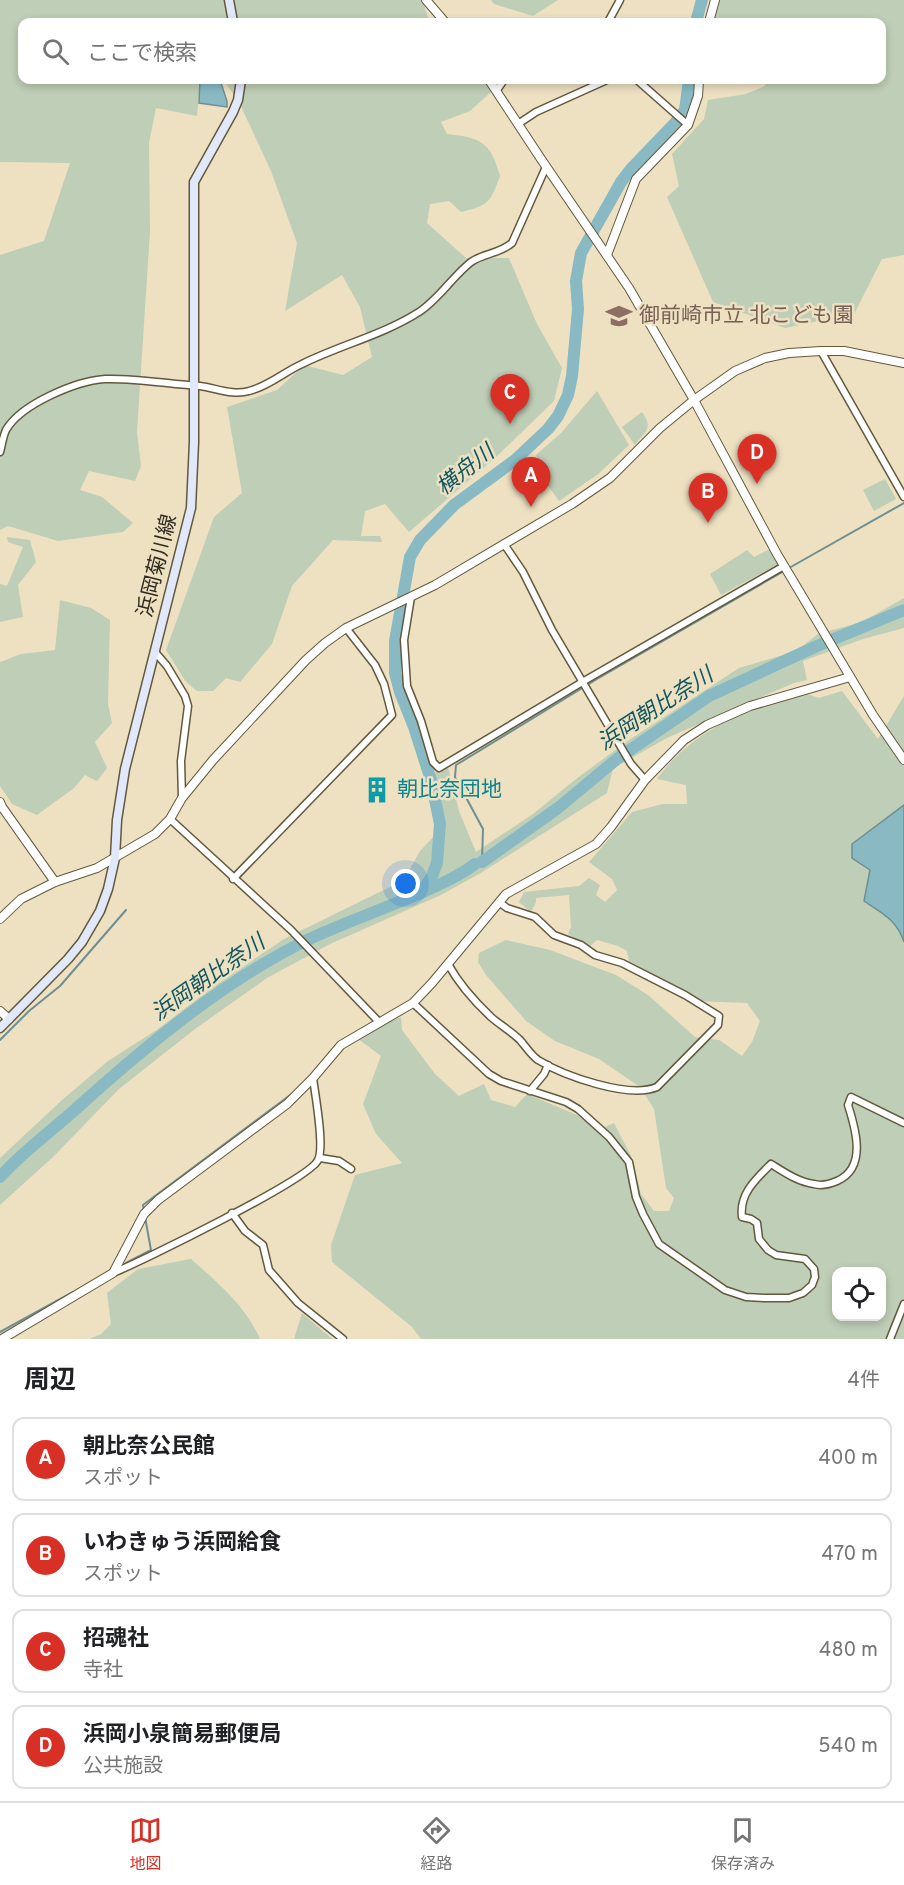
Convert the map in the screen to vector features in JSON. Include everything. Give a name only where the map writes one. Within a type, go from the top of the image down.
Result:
[{"type":"main road","points":[[229,0],[232,18]]},
{"type":"main road","name":"浜岡菊川線","points":[[0,1028],[68,959],[94,924],[104,900],[115,858],[117,820],[125,769],[191,508],[194,482],[194,182],[233,112],[240,84]]},
{"type":"street","points":[[426,0],[442,18]]},
{"type":"street","points":[[610,18],[620,0]]},
{"type":"street","points":[[710,18],[715,0]]},
{"type":"street","points":[[492,84],[546,167],[601,245],[694,400],[786,569],[834,651],[873,716],[904,760]]},
{"type":"street","points":[[497,90],[501,84]]},
{"type":"street","points":[[518,124],[536,112],[598,84]]},
{"type":"street","points":[[642,84],[688,125]]},
{"type":"street","points":[[607,255],[636,179],[688,125],[698,96],[699,84]]},
{"type":"street","points":[[0,452],[6,431],[26,408],[53,394],[101,379],[193,386],[235,393],[250,391],[301,364],[395,325],[420,312],[439,296],[470,263],[480,257],[504,250],[512,243],[546,167]]},
{"type":"street","points":[[821,351],[904,496]]},
{"type":"street","points":[[0,919],[21,898],[55,882],[97,868],[155,834],[170,819],[182,798],[213,760],[306,660],[325,643],[346,628],[411,597],[572,504],[610,478],[660,428],[735,371],[765,358],[789,353],[821,351],[844,351],[904,363]]},
{"type":"street","points":[[504,544],[523,572],[552,630],[631,765],[645,780]]},
{"type":"street","points":[[411,597],[404,640],[407,686],[421,721],[433,762],[439,768],[786,569]]},
{"type":"street","points":[[232,879],[392,715],[384,684],[375,665],[346,628]]},
{"type":"street","points":[[155,652],[167,666],[185,696],[188,706],[181,761],[182,798]]},
{"type":"street","points":[[113,1273],[141,1219],[158,1200],[287,1104],[341,1045],[413,1003],[506,894],[596,844],[645,780],[684,740],[731,713],[850,677]]},
{"type":"street","points":[[0,802],[55,882]]},
{"type":"street","points":[[170,819],[232,879],[291,930],[379,1022]]},
{"type":"street","points":[[448,964],[460,985],[491,1017],[519,1039],[537,1059],[610,1088],[632,1091],[649,1090],[666,1079],[718,1025],[719,1017],[685,995],[622,963],[594,955],[581,945],[554,935],[535,917],[507,908],[499,902]]},
{"type":"street","points":[[413,1003],[489,1074],[501,1082],[566,1102],[578,1109],[609,1137],[629,1162],[636,1197],[659,1244],[725,1290],[746,1297],[789,1298],[803,1293],[812,1285],[815,1276],[814,1269],[805,1259],[776,1255],[768,1250],[759,1239],[757,1223],[742,1217],[741,1212],[748,1188],[771,1164],[797,1179],[813,1184],[834,1182],[851,1171],[857,1149],[848,1106],[851,1097],[904,1123]]},
{"type":"street","points":[[0,1011],[9,1019]]},
{"type":"street","points":[[530,1091],[544,1074],[548,1065]]},
{"type":"street","points":[[2,1339],[13,1336],[113,1273],[150,1257],[232,1214],[315,1165],[320,1158],[319,1111],[313,1078]]},
{"type":"street","points":[[320,1158],[339,1161],[351,1169]]},
{"type":"street","points":[[232,1214],[245,1231],[263,1245],[269,1270],[298,1303],[343,1339]]},
{"type":"street","points":[[890,1339],[904,1304]]},
{"type":"green space","points":[[0,0],[422,0],[429,18],[18,18],[18,84],[200,84],[197,116],[156,108],[149,143],[150,231],[137,432],[141,466],[135,481],[89,471],[80,490],[102,497],[133,523],[123,532],[58,541],[8,526],[0,530],[0,255],[44,241],[70,163],[0,162]]},
{"type":"green space","points":[[491,0],[558,0],[533,16],[494,4]]},
{"type":"green space","points":[[718,0],[904,0],[904,255],[882,259],[854,314],[785,328],[713,302],[667,197],[679,186],[672,154],[704,119],[708,100],[746,94],[765,84],[886,84],[886,18],[715,18]]},
{"type":"green space","points":[[226,84],[486,84],[491,92],[470,111],[441,122],[447,134],[468,137],[488,148],[500,176],[497,185],[487,202],[470,210],[461,212],[449,201],[430,204],[427,223],[466,258],[509,258],[537,324],[562,368],[554,401],[496,457],[409,532],[385,504],[365,511],[361,536],[380,536],[382,542],[333,540],[292,586],[272,644],[240,682],[226,678],[213,691],[197,691],[186,682],[166,650],[214,517],[242,493],[227,407],[277,390],[304,365],[343,375],[372,357],[360,307],[342,275],[285,311],[297,243],[271,171],[238,100]]},
{"type":"green space","points":[[597,391],[629,445],[597,475],[559,501],[537,470],[541,466],[536,455],[561,433]]},
{"type":"green space","points":[[642,412],[648,426],[635,445],[622,427]]},
{"type":"green space","points":[[885,479],[896,499],[874,511],[863,490]]},
{"type":"green space","points":[[7,537],[30,540],[36,562],[18,585],[23,617],[0,622],[0,584],[7,586],[23,547],[8,542]]},
{"type":"green space","points":[[770,549],[779,564],[721,595],[710,574],[747,550],[754,557]]},
{"type":"green space","points":[[904,598],[904,628],[863,639],[803,661],[807,680],[794,683],[669,737],[613,768],[607,793],[479,874],[441,895],[330,944],[267,978],[195,1029],[119,1089],[53,1157],[0,1205],[0,1158],[108,1061],[158,1029],[213,987],[284,939],[404,880],[420,851],[438,832],[433,774],[448,767],[459,811],[476,852],[533,814],[629,740],[739,668],[796,651],[818,634],[862,622]]},
{"type":"green space","points":[[60,600],[91,608],[110,620],[108,704],[112,723],[95,742],[107,768],[97,781],[85,775],[74,788],[37,815],[12,804],[0,786],[0,662],[21,654],[55,650]]},
{"type":"green space","points":[[798,691],[819,698],[842,691],[878,739],[904,696],[904,805],[852,844],[870,870],[864,901],[883,913],[893,923],[904,942],[904,1339],[421,1339],[412,1327],[332,1262],[331,1245],[355,1175],[402,1163],[376,1134],[363,1104],[381,1056],[357,1038],[401,1017],[402,1030],[435,1074],[459,1096],[484,1084],[491,1100],[515,1107],[527,1094],[577,1115],[597,1130],[614,1123],[631,1156],[641,1194],[654,1211],[669,1211],[674,1198],[666,1188],[654,1109],[640,1087],[599,1059],[555,1041],[526,1021],[486,975],[478,962],[479,953],[506,940],[550,950],[616,975],[648,995],[695,1037],[719,1040],[742,1056],[752,1042],[760,1021],[747,1003],[697,1001],[629,961],[627,951],[618,946],[597,940],[589,947],[568,934],[571,927],[569,895],[536,898],[531,912],[519,902],[524,892],[579,886],[589,878],[600,885],[596,895],[605,902],[617,890],[612,879],[589,862],[632,812],[663,804],[687,804],[686,785],[657,779],[686,747],[720,724]]},
{"type":"green space","points":[[191,1259],[239,1305],[260,1339],[89,1339],[101,1334],[111,1324],[107,1293],[138,1269]]},
{"type":"green space","points":[[302,1313],[330,1337],[333,1339],[294,1339]]},
{"type":"water","points":[[200,84],[221,84],[227,107],[199,103]]},
{"type":"water","points":[[904,805],[904,942],[893,923],[883,913],[864,901],[870,870],[852,858],[852,844]]},
{"type":"waterway","name":"横舟川","points":[[697,18],[702,0]]},
{"type":"waterway","name":"横舟川","points":[[421,893],[437,863],[440,824],[431,780],[395,673],[395,641],[410,557],[420,540],[454,505],[515,460],[548,429],[558,416],[568,395],[572,376],[578,309],[576,281],[581,253],[621,182],[685,110],[688,84]]},
{"type":"waterway","points":[[789,568],[904,503]]},
{"type":"waterway","points":[[475,864],[482,862],[483,829],[455,777],[456,765],[597,679],[784,571]]},
{"type":"waterway","name":"浜岡朝比奈川","points":[[482,862],[558,808],[617,759],[709,696],[817,646],[904,610]]},
{"type":"waterway","name":"浜岡朝比奈川","points":[[0,1177],[158,1038],[244,976],[305,941],[430,889],[475,864]]},
{"type":"waterway","points":[[0,1040],[29,1011],[60,986],[126,910]]},
{"type":"waterway","points":[[144,1211],[143,1205],[297,1090]]},
{"type":"waterway","points":[[126,1263],[151,1250],[145,1217]]},
{"type":"waterway","points":[[0,1332],[73,1292]]},
{"type":"place","name":"御前崎市立 北こども園","points":[[619,316]]},
{"type":"place","name":"招魂社","points":[[510,424]]},
{"type":"place","name":"浜岡小泉簡易郵便局","points":[[757,484]]},
{"type":"place","name":"朝比奈公民館","points":[[531,507]]},
{"type":"place","name":"いわきゅう浜岡給食","points":[[708,523]]},
{"type":"place","name":"朝比奈団地","points":[[377,790]]}]
